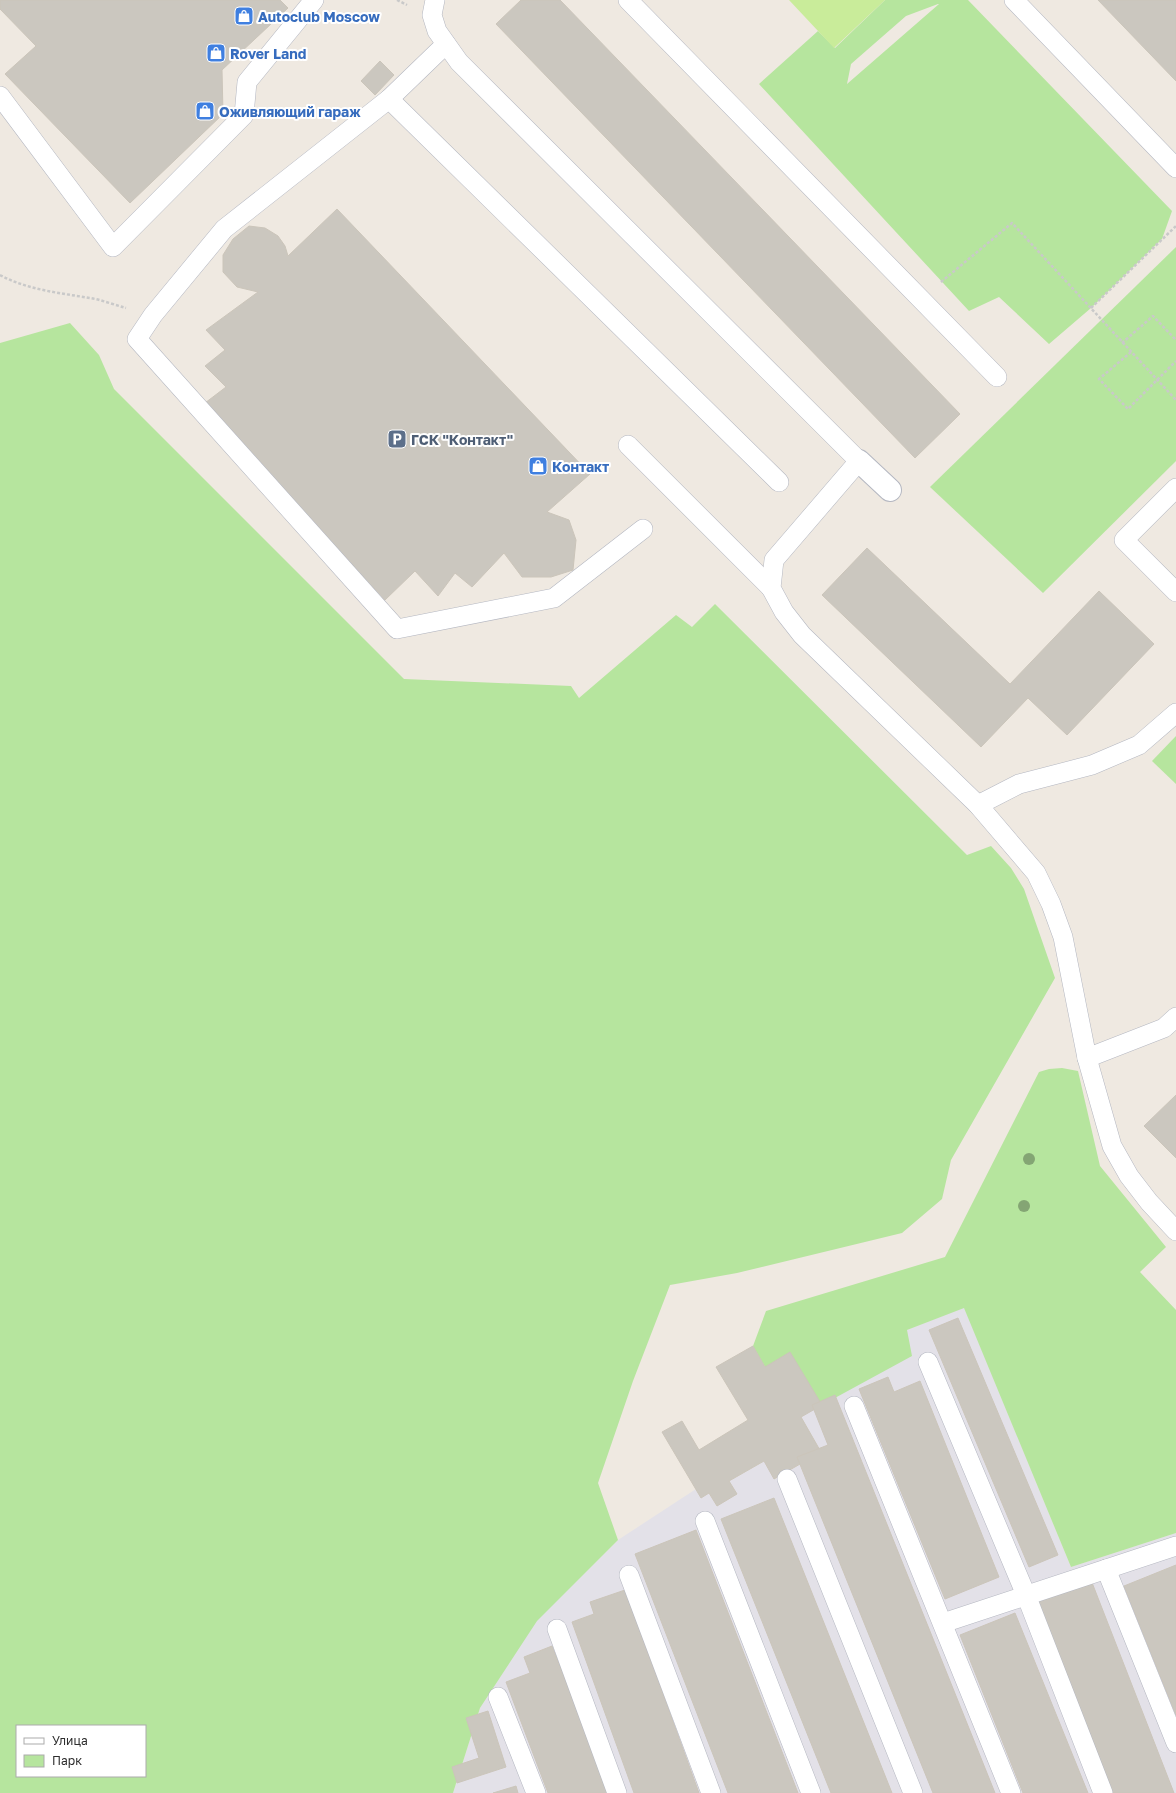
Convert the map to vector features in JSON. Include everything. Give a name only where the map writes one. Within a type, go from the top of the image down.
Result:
[{"type":"street","points":[[859,461],[890,490]]},
{"type":"lane","points":[[0,96],[113,247],[244,115],[247,82],[314,0]]},
{"type":"lane","points":[[435,0],[432,15],[437,31],[460,62],[859,461],[774,560],[771,588]]},
{"type":"lane","points":[[628,0],[997,377]]},
{"type":"lane","points":[[1014,0],[1176,168]]},
{"type":"lane","points":[[446,44],[389,99],[224,229],[153,315],[137,339],[397,629],[554,598],[643,529]]},
{"type":"lane","points":[[389,99],[779,482]]},
{"type":"lane","points":[[628,444],[771,588],[784,612],[802,635],[978,805],[1036,873],[1051,904],[1063,937],[1087,1058],[1112,1146],[1129,1176],[1149,1202],[1176,1231]]},
{"type":"lane","points":[[1176,488],[1124,540],[1176,592]]},
{"type":"lane","points":[[978,805],[1019,784],[1092,765],[1139,745],[1176,713]]},
{"type":"lane","points":[[1087,1058],[1164,1028],[1176,1017]]},
{"type":"lane","points":[[928,1362],[1026,1596],[1103,1793]]},
{"type":"lane","points":[[854,1406],[1011,1793]]},
{"type":"lane","points":[[787,1479],[913,1793]]},
{"type":"lane","points":[[705,1521],[811,1793]]},
{"type":"lane","points":[[943,1623],[1176,1546]]},
{"type":"lane","points":[[1106,1569],[1176,1743]]},
{"type":"lane","points":[[629,1575],[711,1793]]},
{"type":"lane","points":[[557,1629],[617,1793]]},
{"type":"lane","points":[[498,1697],[536,1793]]},
{"type":"path","points":[[921,299],[1012,223],[1176,400]]},
{"type":"path","points":[[1091,308],[1176,226]]},
{"type":"path","points":[[0,274],[12,281],[64,295],[91,298],[153,315]]},
{"type":"path","points":[[1122,343],[1153,316],[1176,340]]},
{"type":"path","points":[[1131,352],[1099,379],[1128,409],[1176,361]]},
{"type":"shaded area","points":[[964,1307],[1071,1567],[1176,1533],[1176,1793],[453,1793],[480,1708],[537,1620],[618,1540],[696,1489],[701,1498],[709,1493],[717,1506],[737,1494],[729,1481],[764,1461],[775,1479],[821,1452],[801,1417],[907,1330]]},
{"type":"green space","points":[[789,0],[885,0],[834,48]]},
{"type":"green space","points":[[885,0],[968,0],[1172,211],[1162,239],[1091,308],[1049,344],[999,297],[969,311],[759,84],[818,31],[835,48]],"holes":[[[939,4],[847,84],[851,64],[906,16]]]},
{"type":"green space","points":[[1176,247],[1176,461],[1043,593],[930,487]]},
{"type":"green space","points":[[70,323],[99,355],[114,389],[404,679],[571,686],[579,698],[676,615],[692,627],[715,604],[967,855],[991,846],[1011,868],[1024,889],[1055,978],[951,1160],[942,1199],[902,1233],[737,1273],[670,1285],[633,1381],[598,1483],[618,1540],[537,1621],[480,1708],[453,1793],[0,1793],[0,343]]},
{"type":"green space","points":[[1176,736],[1176,784],[1152,761]]},
{"type":"green space","points":[[1062,1068],[1078,1071],[1100,1166],[1166,1247],[1140,1272],[1176,1310],[1176,1533],[1071,1567],[964,1308],[907,1330],[912,1356],[822,1405],[765,1367],[753,1346],[766,1311],[945,1257],[1039,1072],[1049,1069]]},
{"type":"building","points":[[0,0],[280,0],[288,8],[222,70],[223,114],[130,203],[5,74],[36,46],[0,9]]},
{"type":"building","points":[[521,0],[560,0],[960,414],[915,458],[496,24]]},
{"type":"building","points":[[1098,0],[1176,0],[1176,81]]},
{"type":"building","points":[[380,61],[394,75],[375,95],[361,81]]},
{"type":"building","name":"ГСК \"Контакт\"","points":[[337,209],[590,474],[547,512],[569,520],[576,540],[573,570],[551,577],[522,577],[504,553],[472,587],[455,573],[438,596],[415,571],[385,600],[205,403],[226,387],[205,366],[225,350],[206,330],[258,292],[237,287],[223,272],[223,255],[233,239],[249,226],[265,228],[278,236],[285,246],[288,256]]},
{"type":"building","points":[[867,548],[1010,684],[1099,591],[1154,644],[1067,735],[1028,698],[981,747],[822,595]]},
{"type":"building","points":[[1176,1095],[1176,1158],[1144,1126]]},
{"type":"building","points":[[958,1318],[1058,1555],[1029,1567],[929,1330]]},
{"type":"building","points":[[753,1346],[765,1367],[790,1352],[822,1405],[801,1417],[821,1452],[774,1479],[764,1461],[729,1481],[737,1494],[717,1506],[709,1493],[701,1498],[662,1432],[682,1421],[699,1450],[748,1420],[716,1367]]},
{"type":"building","points":[[888,1377],[894,1392],[920,1381],[999,1577],[945,1599],[859,1389]]},
{"type":"building","points":[[835,1395],[995,1793],[933,1793],[797,1457],[828,1445],[812,1405]]},
{"type":"building","points":[[774,1498],[892,1793],[831,1793],[721,1519]]},
{"type":"building","points":[[696,1530],[798,1793],[728,1793],[635,1554]]},
{"type":"building","points":[[1176,1565],[1176,1715],[1124,1586]]},
{"type":"building","points":[[1091,1580],[1174,1793],[1113,1793],[1038,1601]]},
{"type":"building","points":[[625,1590],[699,1793],[634,1793],[572,1622],[594,1614],[590,1602]]},
{"type":"building","points":[[1015,1613],[1088,1793],[1023,1793],[960,1635]]},
{"type":"building","points":[[552,1646],[609,1793],[548,1793],[506,1682],[530,1673],[524,1657]]},
{"type":"building","points":[[488,1711],[506,1767],[457,1783],[452,1767],[479,1758],[466,1718]]},
{"type":"building","points":[[516,1786],[518,1793],[493,1793]]},
{"type":"place","name":"Autoclub Moscow","points":[[244,16]]},
{"type":"place","name":"Rover Land","points":[[216,53]]},
{"type":"place","name":"Оживляющий гараж","points":[[205,111]]},
{"type":"place","name":"ГСК \"Контакт\"","points":[[397,439]]},
{"type":"place","name":"Контакт","points":[[538,466]]}]
